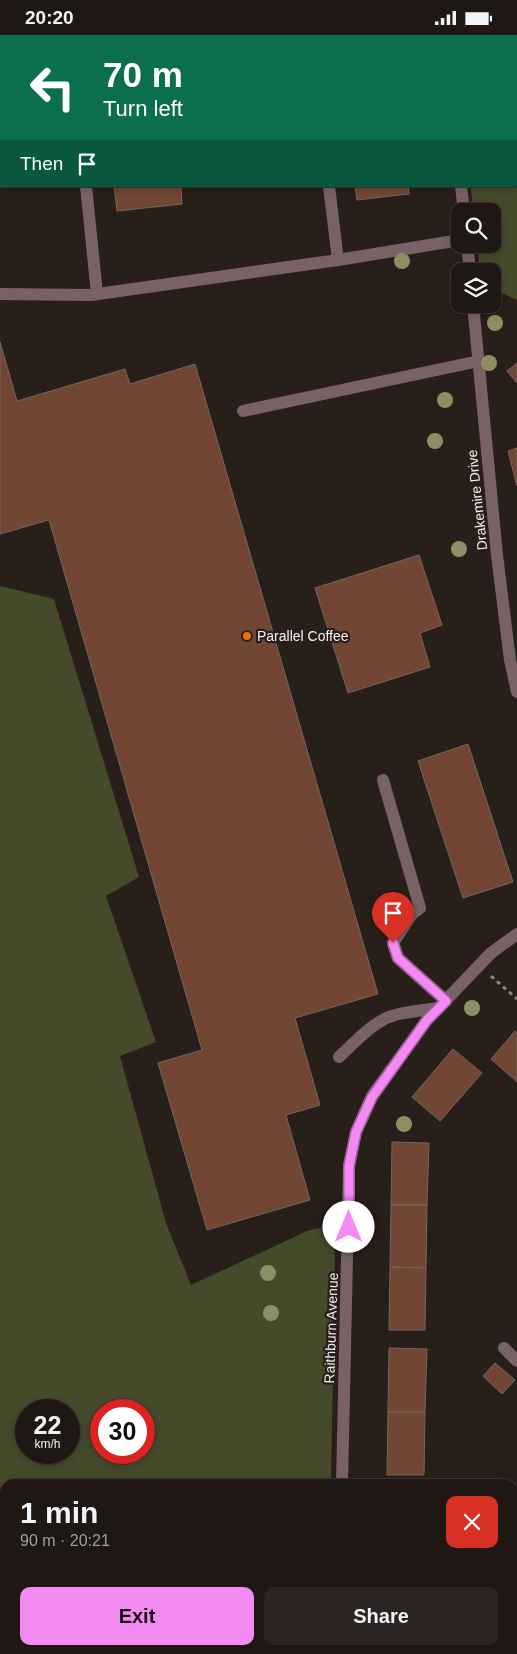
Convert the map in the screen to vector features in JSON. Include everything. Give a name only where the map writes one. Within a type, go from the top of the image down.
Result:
[{"type":"street","points":[[86,187],[97,294]]},
{"type":"street","points":[[329,187],[338,260]]},
{"type":"street","points":[[460,187],[463,203]]},
{"type":"street","points":[[0,294],[97,294],[338,260],[451,241]]},
{"type":"street","name":"Drakemire Drive","points":[[474,313],[497,555],[510,660],[517,693]]},
{"type":"street","points":[[243,411],[478,361]]},
{"type":"street","points":[[383,780],[420,908],[412,914],[393,943],[398,958],[442,1005]]},
{"type":"street","name":"Raithburn Avenue","points":[[342,1479],[349,1166],[356,1132],[372,1097],[427,1020],[479,965],[517,934]]},
{"type":"street","points":[[339,1057],[382,1019],[442,1005]]},
{"type":"street","points":[[504,1348],[517,1361]]},
{"type":"path","points":[[479,965],[517,999]]},
{"type":"green space","points":[[471,187],[517,187],[517,300],[501,293],[501,263],[479,263],[478,253],[501,253],[501,203],[472,203]]},
{"type":"green space","points":[[0,586],[54,599],[139,877],[106,896],[156,1042],[120,1056],[166,1223],[191,1285],[307,1231],[332,1225],[335,1247],[331,1479],[0,1479]]},
{"type":"building","points":[[114,187],[181,187],[182,204],[117,211]]},
{"type":"building","points":[[355,187],[408,187],[409,194],[357,200]]},
{"type":"building","points":[[0,342],[17,401],[125,369],[130,384],[195,364],[378,994],[295,1018],[320,1105],[286,1115],[310,1200],[207,1230],[158,1063],[202,1050],[49,520],[0,534]]},
{"type":"building","points":[[517,363],[517,383],[507,371]]},
{"type":"building","points":[[517,448],[517,486],[508,451]]},
{"type":"building","points":[[419,555],[442,625],[420,633],[430,667],[348,693],[315,588]]},
{"type":"building","points":[[468,744],[513,882],[463,898],[418,761]]},
{"type":"building","points":[[515,1031],[517,1033],[517,1082],[491,1059]]},
{"type":"building","points":[[453,1049],[482,1073],[440,1121],[412,1097]]},
{"type":"building","points":[[392,1142],[429,1143],[427,1205],[391,1205]]},
{"type":"building","points":[[391,1205],[427,1205],[426,1268],[390,1267]]},
{"type":"building","points":[[390,1267],[426,1268],[425,1330],[389,1330]]},
{"type":"building","points":[[389,1348],[427,1349],[425,1412],[388,1412]]},
{"type":"building","points":[[495,1363],[515,1380],[502,1394],[483,1376]]},
{"type":"building","points":[[388,1412],[425,1412],[424,1475],[387,1475]]},
{"type":"place","name":"Parallel Coffee","points":[[247,636]]},
{"type":"route","points":[[349,1227],[349,1166],[356,1132],[372,1097],[427,1020],[446,1001],[398,958],[393,943]]}]
